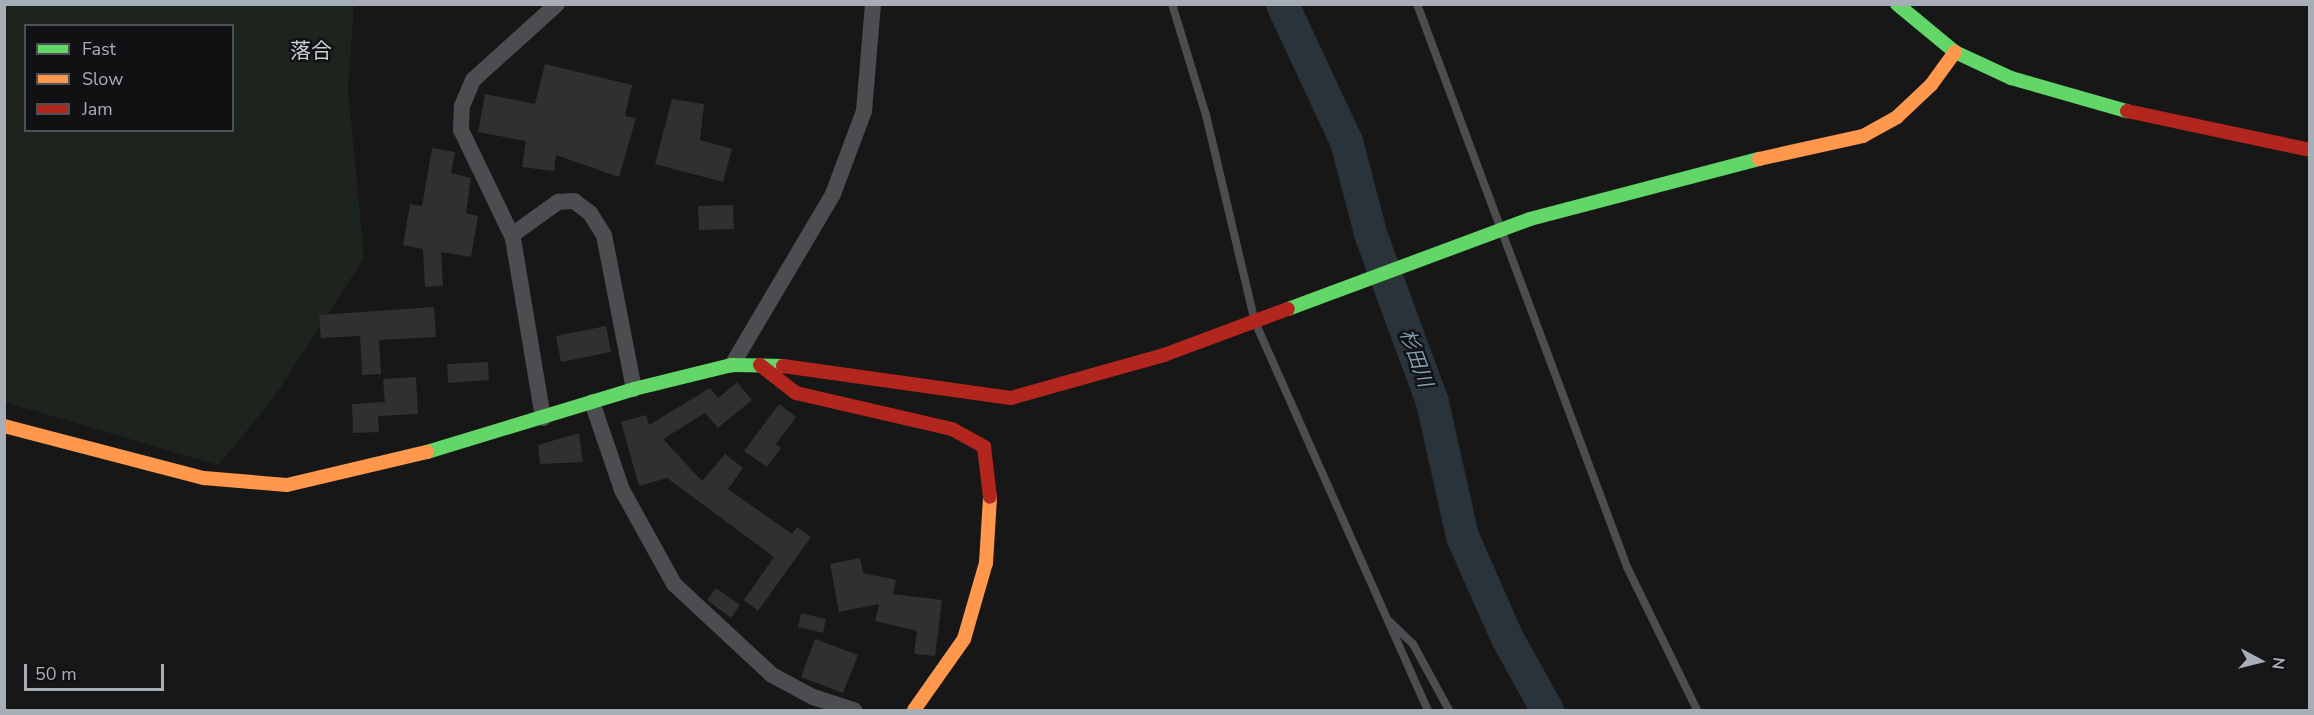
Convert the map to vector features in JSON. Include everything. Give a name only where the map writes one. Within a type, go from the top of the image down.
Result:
[{"type":"street","points":[[543,418],[512,235],[461,130],[462,106],[473,80],[557,4]]},
{"type":"street","points":[[732,365],[833,194],[864,111],[873,4]]},
{"type":"street","points":[[1897,4],[1955,51],[2064,96],[2310,150]]},
{"type":"street","points":[[4,426],[204,478],[287,485],[374,468],[634,389],[732,365],[760,365],[1011,398],[1084,382],[1255,322],[1501,231],[1665,180],[1863,136],[1897,117],[1931,85],[1955,51]]},
{"type":"street","points":[[512,235],[558,202],[574,201],[590,213],[604,235],[634,389]]},
{"type":"street","points":[[760,365],[796,393],[952,429],[984,447],[990,484],[986,563],[964,639],[914,711]]},
{"type":"street","points":[[592,402],[622,490],[674,584],[772,675],[813,697],[854,711]]},
{"type":"lane","points":[[1172,4],[1206,115],[1255,322],[1428,711]]},
{"type":"lane","points":[[1417,4],[1628,567],[1697,711]]},
{"type":"lane","points":[[1386,617],[1413,644],[1449,711]]},
{"type":"shaded area","points":[[4,5],[354,5],[348,89],[364,258],[273,399],[218,465],[5,402]]},
{"type":"building","points":[[545,64],[632,85],[625,116],[636,118],[619,177],[556,155],[554,171],[522,167],[526,141],[478,132],[485,94],[535,104]]},
{"type":"building","points":[[672,99],[704,104],[700,140],[732,149],[723,182],[655,164]]},
{"type":"building","points":[[432,148],[455,152],[451,173],[471,178],[466,213],[478,216],[471,257],[441,252],[443,286],[425,287],[423,249],[403,245],[410,204],[422,206]]},
{"type":"building","points":[[733,205],[734,229],[699,230],[698,206]]},
{"type":"building","points":[[434,307],[436,337],[379,340],[381,374],[362,375],[360,336],[321,338],[319,315]]},
{"type":"building","points":[[606,326],[611,352],[561,362],[556,336]]},
{"type":"building","points":[[488,362],[489,380],[448,383],[447,364]]},
{"type":"building","points":[[416,377],[418,414],[378,416],[379,432],[353,433],[352,404],[385,402],[383,379]]},
{"type":"building","points":[[737,382],[752,400],[718,428],[705,413],[663,439],[702,481],[725,454],[743,468],[728,489],[792,534],[797,527],[811,537],[758,611],[744,600],[774,557],[667,478],[639,486],[621,422],[646,415],[649,425],[710,388],[718,398]]},
{"type":"building","points":[[779,404],[796,417],[776,444],[781,448],[767,467],[744,451]]},
{"type":"building","points":[[579,433],[583,462],[540,464],[538,445]]},
{"type":"building","points":[[860,558],[863,573],[896,580],[893,594],[942,600],[935,656],[914,654],[917,631],[875,621],[879,604],[839,612],[830,564]]},
{"type":"building","points":[[716,588],[740,605],[731,618],[707,600]]},
{"type":"building","points":[[801,613],[826,619],[823,633],[798,627]]},
{"type":"building","points":[[815,639],[858,655],[843,693],[801,677]]},
{"type":"waterway","name":"杉田川","points":[[1282,4],[1346,141],[1371,236],[1432,402],[1462,536],[1507,638],[1547,710]]},
{"type":"traffic: fast","points":[[1897,4],[1955,52],[2011,78],[2127,111]]},
{"type":"traffic: fast","points":[[1288,309],[1530,219],[1759,159]]},
{"type":"traffic: fast","points":[[427,452],[634,389],[732,365],[783,366]]},
{"type":"traffic: slow","points":[[1759,159],[1863,136],[1897,117],[1931,85],[1955,52]]},
{"type":"traffic: slow","points":[[4,426],[204,478],[287,485],[427,452]]},
{"type":"traffic: slow","points":[[914,710],[964,639],[986,563],[990,497]]},
{"type":"traffic: jam","points":[[2127,111],[2310,150]]},
{"type":"traffic: jam","points":[[783,366],[1011,398],[1164,355],[1288,309]]},
{"type":"traffic: jam","points":[[760,365],[796,393],[952,429],[984,447],[990,497]]},
{"type":"district","name":"落合","points":[[311,51]]}]
